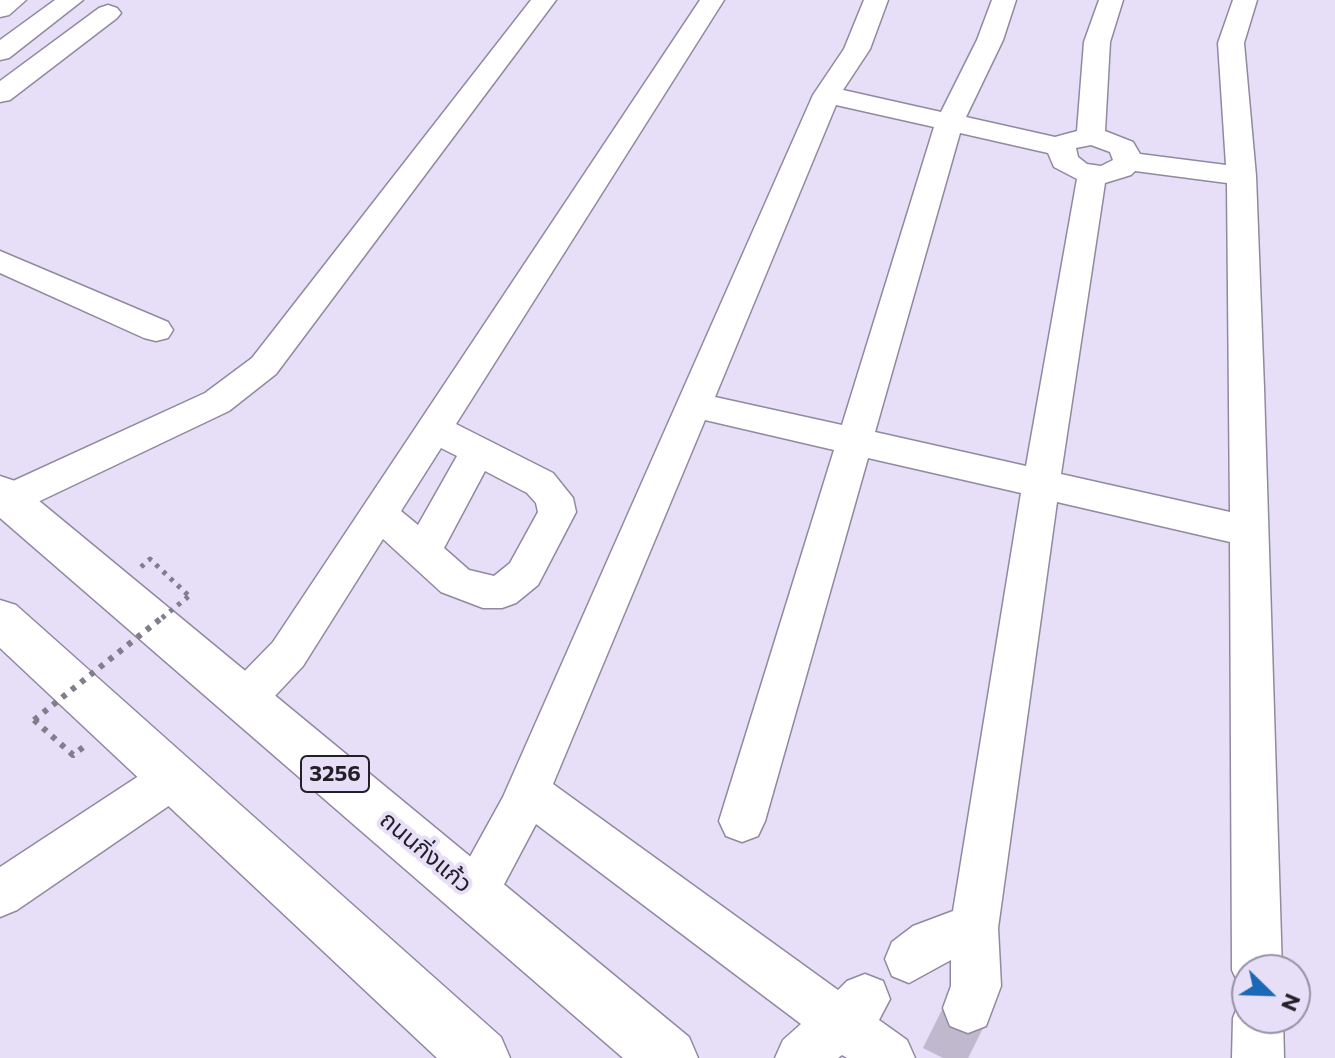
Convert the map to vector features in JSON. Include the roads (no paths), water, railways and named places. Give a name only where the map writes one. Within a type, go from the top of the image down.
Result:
[{"type":"main road","name":"ถนนกิ่งแก้ว","points":[[4,496],[668,1058]]},
{"type":"main road","points":[[0,619],[480,1058]]},
{"type":"street","points":[[0,10],[14,0]]},
{"type":"street","points":[[0,52],[71,0]]},
{"type":"street","points":[[4,496],[217,402],[264,366],[544,0]]},
{"type":"street","points":[[246,698],[288,654],[712,0]]},
{"type":"street","points":[[474,893],[528,792],[827,95],[857,49],[876,0]]},
{"type":"street","points":[[742,821],[949,123],[990,40],[1004,0]]},
{"type":"street","points":[[1091,136],[1097,42],[1111,0]]},
{"type":"street","points":[[1245,0],[1231,43],[1241,176],[1257,954]]},
{"type":"street","points":[[0,94],[108,13]]},
{"type":"street","points":[[827,95],[1061,147],[1074,138],[1091,136],[1114,142],[1123,148],[1128,161]]},
{"type":"street","points":[[1061,147],[1061,155],[1069,166],[1092,174],[1114,172],[1128,161],[1241,176]]},
{"type":"street","points":[[968,1008],[976,986],[974,928],[1041,483],[1092,174]]},
{"type":"street","points":[[0,261],[156,330]]},
{"type":"street","points":[[692,404],[1248,531]]},
{"type":"street","points":[[380,514],[455,581],[483,592],[502,592],[524,574],[557,512],[554,498],[540,483],[435,429]]},
{"type":"street","points":[[422,552],[478,451]]},
{"type":"street","points":[[0,894],[173,778]]},
{"type":"street","points":[[528,792],[854,1010],[889,1058]]},
{"type":"street","points":[[909,959],[930,943],[974,928]]},
{"type":"street","points":[[801,1058],[854,1010]]},
{"type":"street","points":[[1258,1034],[1258,1058]]},
{"type":"tunnel","points":[[943,1058],[968,1008]]}]
